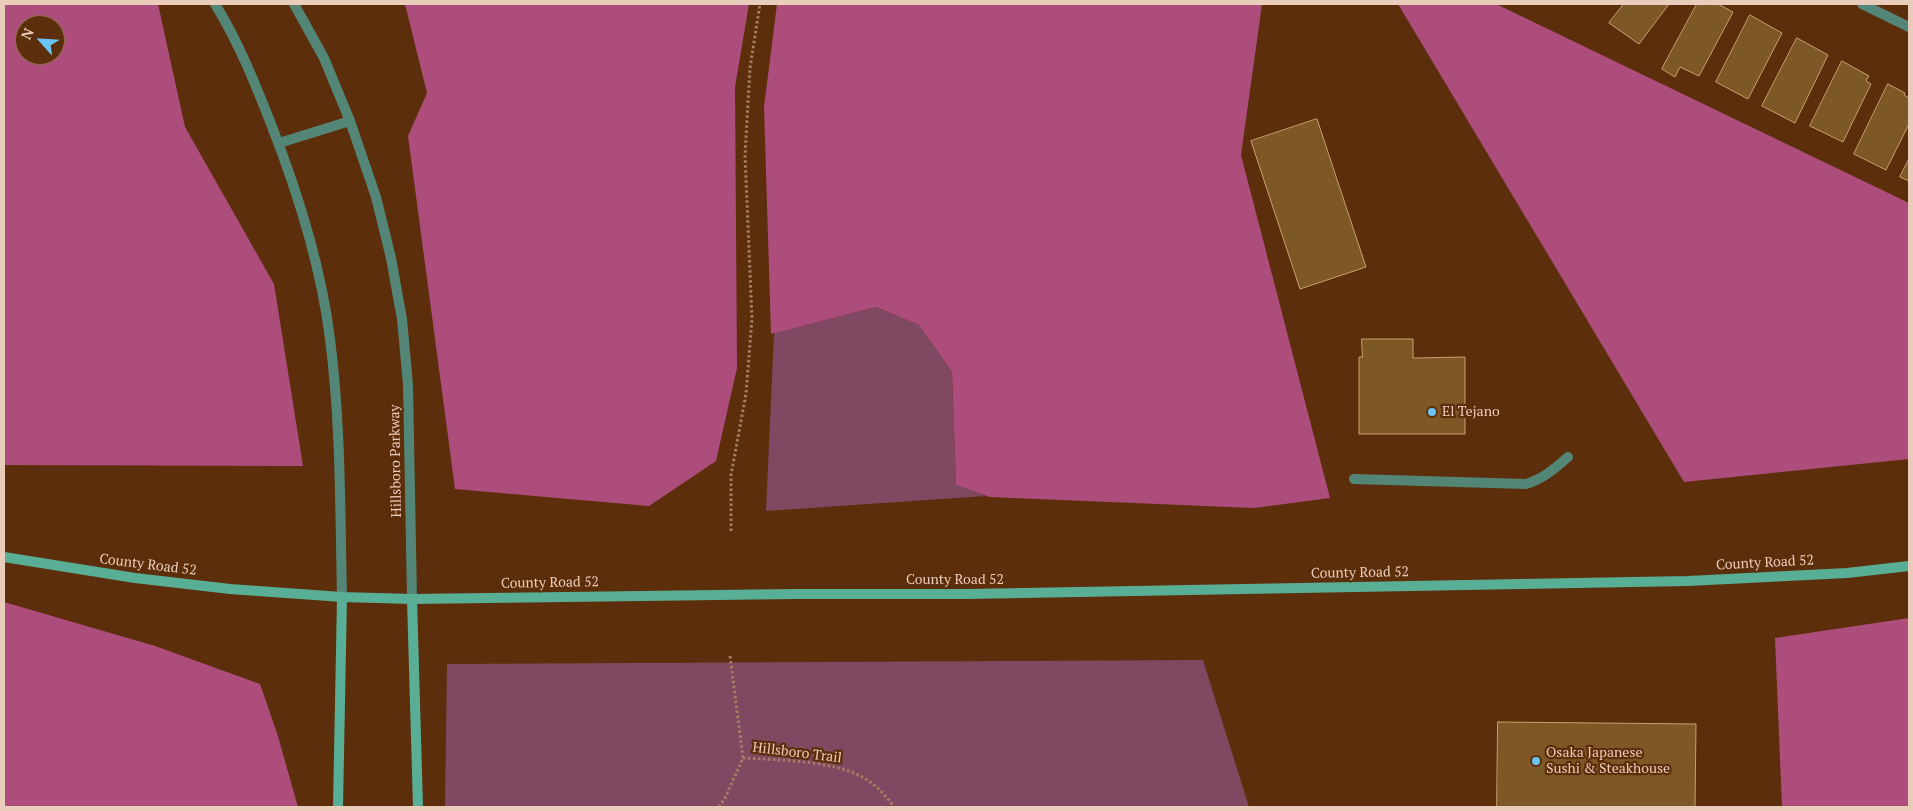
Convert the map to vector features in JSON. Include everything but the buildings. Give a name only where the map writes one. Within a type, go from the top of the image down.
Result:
[{"type":"main road","name":"County Road 52","points":[[4,558],[135,578],[230,589],[342,597],[412,599],[987,593],[1651,582],[1847,573],[1909,566]]},
{"type":"main road","points":[[338,807],[342,597]]},
{"type":"main road","name":"Hillsboro Parkway","points":[[412,599],[418,807]]},
{"type":"street","points":[[215,4],[261,97],[296,191],[317,264],[330,338],[338,426],[342,597]]},
{"type":"street","name":"Hillsboro Parkway","points":[[294,4],[324,58],[350,121],[376,198],[391,258],[402,318],[408,385],[412,599]]},
{"type":"street","points":[[1862,4],[1909,28]]},
{"type":"street","points":[[279,144],[350,121]]},
{"type":"street","points":[[1354,479],[1526,484],[1548,474],[1568,457]]},
{"type":"path","points":[[731,531],[731,475],[746,394],[752,319],[745,156],[750,68],[760,4]]},
{"type":"path","name":"Hillsboro Trail","points":[[719,807],[743,758],[730,656]]},
{"type":"path","name":"Hillsboro Trail","points":[[743,758],[841,768],[867,779],[887,797],[894,807]]},
{"type":"shaded area","points":[[4,4],[158,4],[185,127],[274,284],[303,466],[4,465]]},
{"type":"shaded area","points":[[405,4],[749,4],[735,87],[737,368],[716,461],[649,506],[455,489],[408,136],[427,93]]},
{"type":"shaded area","points":[[777,4],[1262,4],[1241,155],[1330,498],[1254,508],[990,497],[956,485],[952,372],[919,325],[876,307],[771,334],[764,107]]},
{"type":"shaded area","points":[[1398,4],[1496,4],[1909,203],[1909,459],[1684,482]]},
{"type":"shaded area","points":[[876,307],[919,325],[952,372],[956,484],[986,496],[766,511],[774,333]]},
{"type":"shaded area","points":[[4,602],[155,646],[260,684],[277,733],[298,807],[4,807]]},
{"type":"shaded area","points":[[1909,618],[1909,807],[1782,807],[1775,638]]},
{"type":"shaded area","points":[[1203,660],[1249,807],[445,807],[447,664]]},
{"type":"place","name":"El Tejano","points":[[1432,412]]},
{"type":"place","name":"Osaka Japanese Sushi & Steakhouse","points":[[1536,761]]}]
